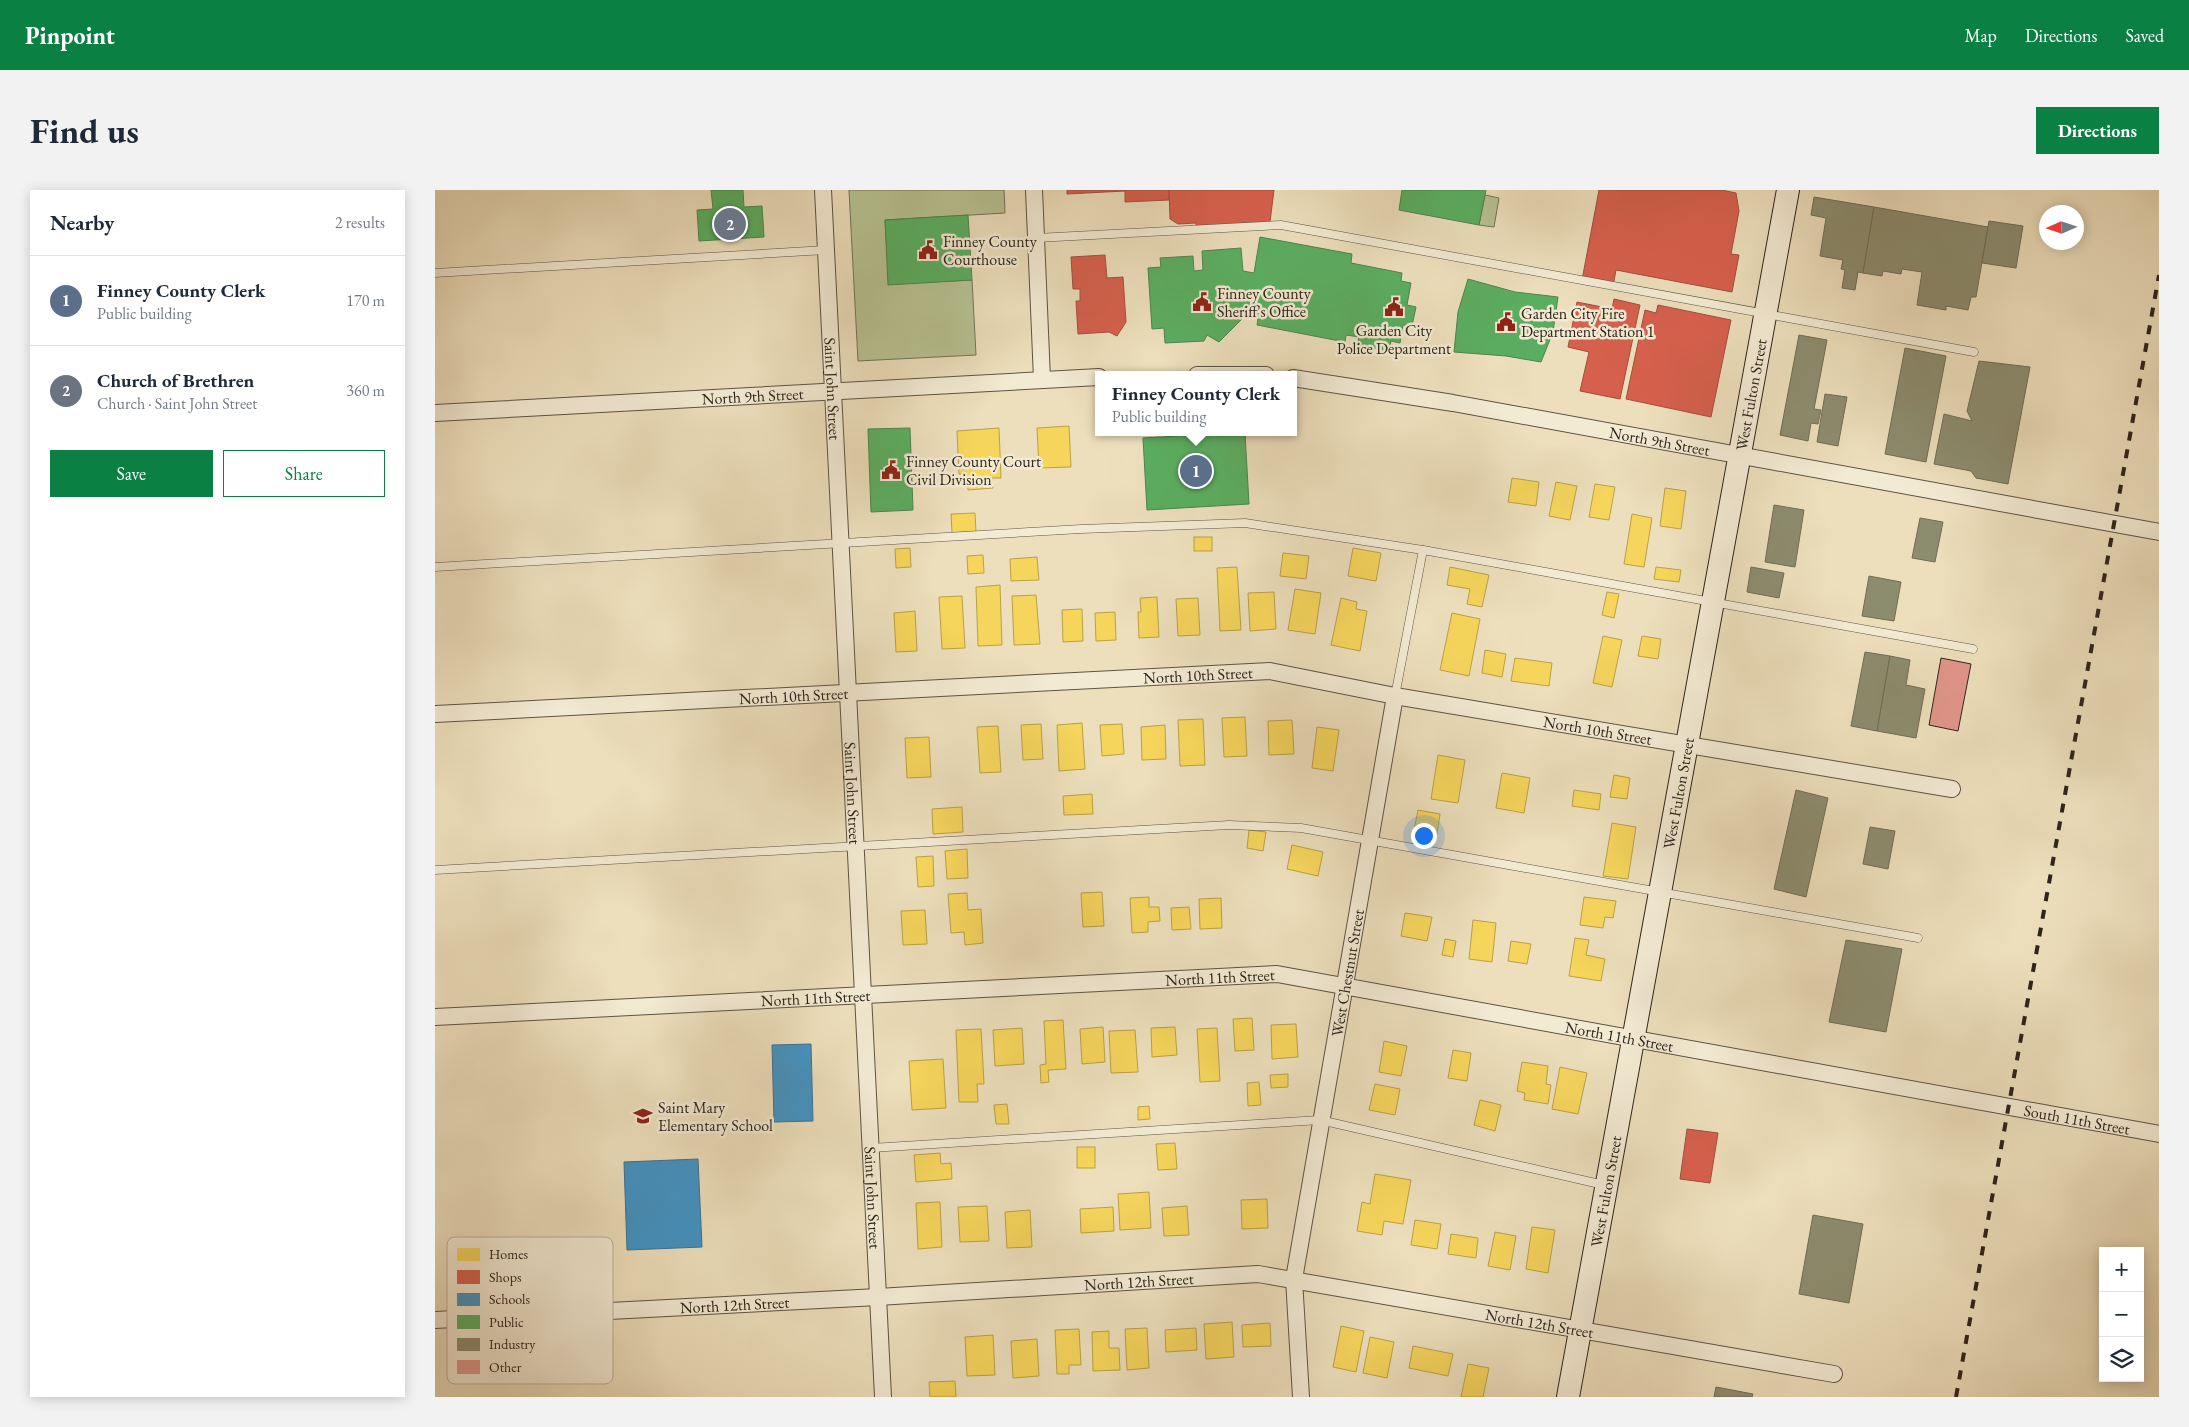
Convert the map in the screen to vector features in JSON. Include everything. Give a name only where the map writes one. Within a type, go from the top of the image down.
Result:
[{"type":"street","name":"Saint John Street","points":[[823,190],[883,1397]]},
{"type":"street","points":[[1034,190],[1042,379]]},
{"type":"street","name":"West Fulton Street","points":[[1568,1397],[1788,190]]},
{"type":"street","name":"North 9th Street","points":[[435,413],[1095,377]]},
{"type":"street","name":"North 9th Street","points":[[1297,379],[1453,403],[2159,532]]},
{"type":"street","name":"North 10th Street","points":[[435,714],[1270,671],[1395,696],[1952,789]]},
{"type":"street","name":"West Chestnut Street","points":[[1301,1397],[1294,1279],[1368,841],[1395,696]]},
{"type":"street","name":"North 11th Street","points":[[435,1017],[1277,974],[1995,1104]]},
{"type":"street","name":"South 11th Street","points":[[1995,1104],[2159,1134]]},
{"type":"street","name":"North 12th Street","points":[[613,1311],[1259,1274],[1580,1328],[1834,1374]]},
{"type":"lane","points":[[1036,238],[1281,225],[1765,312],[1974,352]]},
{"type":"lane","points":[[435,272],[826,250]]},
{"type":"lane","points":[[435,567],[1081,529],[1245,523],[1423,550],[1973,649]]},
{"type":"lane","name":"West Chestnut Street","points":[[1395,696],[1423,550]]},
{"type":"lane","points":[[435,870],[1229,825],[1301,828],[1660,894],[1918,938]]},
{"type":"lane","points":[[871,1148],[1320,1120],[1606,1186]]},
{"type":"green space","points":[[849,190],[1004,190],[1005,213],[885,220],[889,284],[972,280],[976,355],[858,361]]},
{"type":"green space","points":[[1485,195],[1499,198],[1494,227],[1479,225]]},
{"type":"building: Homes","points":[[1069,426],[1071,467],[1039,468],[1037,428]]},
{"type":"building: Homes","points":[[999,428],[1001,478],[992,478],[993,488],[968,490],[967,474],[959,474],[957,431]]},
{"type":"building: Homes","points":[[1512,478],[1539,482],[1536,506],[1508,502]]},
{"type":"building: Homes","points":[[1556,482],[1577,486],[1570,520],[1549,516]]},
{"type":"building: Homes","points":[[1595,484],[1615,487],[1609,520],[1589,517]]},
{"type":"building: Homes","points":[[1665,488],[1686,491],[1681,529],[1660,526]]},
{"type":"building: Homes","points":[[975,513],[976,532],[952,533],[951,514]]},
{"type":"building: Homes","points":[[1632,514],[1652,518],[1644,567],[1624,564]]},
{"type":"building: Homes","points":[[1194,537],[1212,537],[1212,551],[1194,551]]},
{"type":"building: Homes","points":[[910,548],[911,567],[896,568],[895,549]]},
{"type":"building: Homes","points":[[1353,548],[1381,553],[1376,581],[1348,576]]},
{"type":"building: Homes","points":[[1283,553],[1309,556],[1306,579],[1280,576]]},
{"type":"building: Homes","points":[[983,555],[984,573],[968,574],[967,556]]},
{"type":"building: Homes","points":[[1037,557],[1039,580],[1011,581],[1010,559]]},
{"type":"building: Homes","points":[[1237,567],[1241,630],[1220,631],[1217,568]]},
{"type":"building: Homes","points":[[1450,567],[1489,575],[1482,607],[1467,604],[1470,589],[1447,585]]},
{"type":"building: Homes","points":[[1656,567],[1681,570],[1679,582],[1654,579]]},
{"type":"building: Homes","points":[[1000,585],[1002,645],[978,646],[976,587]]},
{"type":"building: Homes","points":[[1295,589],[1321,593],[1315,634],[1288,630]]},
{"type":"building: Homes","points":[[1274,592],[1276,629],[1250,631],[1248,593]]},
{"type":"building: Homes","points":[[1607,592],[1619,594],[1614,618],[1602,615]]},
{"type":"building: Homes","points":[[1036,595],[1040,644],[1014,645],[1012,596]]},
{"type":"building: Homes","points":[[962,596],[965,648],[942,649],[939,597]]},
{"type":"building: Homes","points":[[1157,597],[1159,637],[1139,638],[1138,612],[1141,612],[1140,598]]},
{"type":"building: Homes","points":[[1198,598],[1200,635],[1178,636],[1176,599]]},
{"type":"building: Homes","points":[[1341,598],[1357,602],[1356,609],[1367,611],[1360,651],[1331,645]]},
{"type":"building: Homes","points":[[1082,609],[1083,641],[1063,642],[1062,610]]},
{"type":"building: Homes","points":[[915,611],[917,651],[896,652],[894,613]]},
{"type":"building: Homes","points":[[1115,612],[1116,640],[1096,641],[1095,613]]},
{"type":"building: Homes","points":[[1452,613],[1480,619],[1469,676],[1440,670]]},
{"type":"building: Homes","points":[[1603,636],[1622,640],[1612,687],[1593,683]]},
{"type":"building: Homes","points":[[1642,636],[1661,639],[1658,659],[1638,656]]},
{"type":"building: Homes","points":[[1485,650],[1506,654],[1502,677],[1482,673]]},
{"type":"building: Homes","points":[[1515,658],[1552,663],[1549,686],[1511,681]]},
{"type":"building: Homes","points":[[1245,717],[1247,756],[1224,757],[1222,718]]},
{"type":"building: Homes","points":[[1203,719],[1205,765],[1180,766],[1178,720]]},
{"type":"building: Homes","points":[[1292,720],[1294,754],[1269,755],[1268,721]]},
{"type":"building: Homes","points":[[1082,723],[1085,769],[1059,771],[1057,725]]},
{"type":"building: Homes","points":[[1041,724],[1043,759],[1023,760],[1021,725]]},
{"type":"building: Homes","points":[[1122,724],[1124,754],[1102,756],[1100,725]]},
{"type":"building: Homes","points":[[1165,725],[1166,759],[1142,760],[1141,727]]},
{"type":"building: Homes","points":[[998,726],[1001,772],[980,773],[977,727]]},
{"type":"building: Homes","points":[[1317,727],[1339,730],[1333,771],[1312,768]]},
{"type":"building: Homes","points":[[929,737],[931,777],[907,778],[905,738]]},
{"type":"building: Homes","points":[[1438,755],[1465,760],[1458,803],[1431,799]]},
{"type":"building: Homes","points":[[1502,773],[1530,778],[1524,813],[1496,808]]},
{"type":"building: Homes","points":[[1614,775],[1630,778],[1627,799],[1610,797]]},
{"type":"building: Homes","points":[[1574,790],[1601,794],[1599,810],[1572,806]]},
{"type":"building: Homes","points":[[1092,794],[1093,814],[1064,815],[1063,796]]},
{"type":"building: Homes","points":[[962,807],[963,832],[933,834],[932,809]]},
{"type":"building: Homes","points":[[1418,810],[1440,814],[1437,834],[1414,830]]},
{"type":"building: Homes","points":[[1612,823],[1636,827],[1628,879],[1603,876]]},
{"type":"building: Homes","points":[[1249,830],[1266,832],[1263,851],[1247,848]]},
{"type":"building: Homes","points":[[1292,845],[1323,852],[1318,876],[1287,869]]},
{"type":"building: Homes","points":[[967,849],[968,878],[947,879],[945,851]]},
{"type":"building: Homes","points":[[933,856],[934,886],[918,887],[916,857]]},
{"type":"building: Homes","points":[[1102,892],[1104,926],[1083,927],[1081,893]]},
{"type":"building: Homes","points":[[967,893],[968,910],[981,909],[983,943],[965,945],[964,932],[951,933],[948,894]]},
{"type":"building: Homes","points":[[1149,897],[1149,907],[1159,907],[1160,921],[1148,922],[1148,932],[1132,933],[1130,898]]},
{"type":"building: Homes","points":[[1584,897],[1616,901],[1613,918],[1605,917],[1603,928],[1580,925]]},
{"type":"building: Homes","points":[[1221,898],[1222,928],[1200,929],[1199,899]]},
{"type":"building: Homes","points":[[1189,907],[1191,929],[1172,930],[1171,908]]},
{"type":"building: Homes","points":[[925,910],[927,944],[903,945],[901,911]]},
{"type":"building: Homes","points":[[1405,913],[1432,917],[1427,941],[1401,936]]},
{"type":"building: Homes","points":[[1473,920],[1496,923],[1492,962],[1469,959]]},
{"type":"building: Homes","points":[[1575,938],[1589,940],[1586,955],[1605,959],[1601,981],[1569,976]]},
{"type":"building: Homes","points":[[1445,939],[1456,941],[1453,957],[1442,955]]},
{"type":"building: Homes","points":[[1511,941],[1531,944],[1527,964],[1508,961]]},
{"type":"building: Homes","points":[[1252,1018],[1254,1050],[1235,1051],[1233,1019]]},
{"type":"building: Homes","points":[[1063,1020],[1066,1069],[1048,1070],[1049,1082],[1041,1083],[1040,1065],[1046,1064],[1044,1021]]},
{"type":"building: Homes","points":[[1296,1024],[1298,1057],[1272,1059],[1271,1025]]},
{"type":"building: Homes","points":[[1103,1027],[1105,1062],[1082,1064],[1080,1029]]},
{"type":"building: Homes","points":[[1175,1027],[1177,1055],[1152,1057],[1151,1028]]},
{"type":"building: Homes","points":[[1022,1028],[1024,1064],[995,1066],[993,1030]]},
{"type":"building: Homes","points":[[1217,1028],[1220,1081],[1200,1082],[1197,1029]]},
{"type":"building: Homes","points":[[981,1029],[984,1084],[977,1084],[978,1102],[959,1102],[956,1030]]},
{"type":"building: Homes","points":[[1135,1030],[1138,1072],[1111,1073],[1109,1031]]},
{"type":"building: Homes","points":[[1384,1041],[1407,1046],[1401,1076],[1379,1072]]},
{"type":"building: Homes","points":[[1453,1050],[1471,1053],[1467,1081],[1448,1078]]},
{"type":"building: Homes","points":[[943,1059],[946,1108],[912,1110],[909,1061]]},
{"type":"building: Homes","points":[[1522,1062],[1548,1066],[1546,1084],[1551,1085],[1548,1104],[1524,1100],[1525,1093],[1517,1091]]},
{"type":"building: Homes","points":[[1560,1067],[1587,1073],[1578,1114],[1552,1109]]},
{"type":"building: Homes","points":[[1288,1074],[1288,1087],[1271,1088],[1270,1075]]},
{"type":"building: Homes","points":[[1259,1082],[1261,1105],[1248,1106],[1247,1083]]},
{"type":"building: Homes","points":[[1375,1084],[1400,1089],[1395,1115],[1369,1110]]},
{"type":"building: Homes","points":[[1480,1100],[1501,1105],[1495,1131],[1474,1125]]},
{"type":"building: Homes","points":[[1007,1104],[1009,1124],[996,1124],[994,1105]]},
{"type":"building: Homes","points":[[1149,1106],[1150,1119],[1138,1120],[1138,1107]]},
{"type":"building: Homes","points":[[1175,1143],[1177,1169],[1158,1170],[1156,1144]]},
{"type":"building: Homes","points":[[1077,1147],[1095,1147],[1095,1168],[1077,1168]]},
{"type":"building: Homes","points":[[940,1153],[941,1164],[951,1163],[952,1179],[916,1182],[914,1155]]},
{"type":"building: Homes","points":[[1375,1174],[1411,1180],[1403,1224],[1384,1221],[1382,1235],[1357,1231],[1362,1202],[1370,1204]]},
{"type":"building: Homes","points":[[1149,1192],[1151,1228],[1120,1230],[1118,1194]]},
{"type":"building: Homes","points":[[1267,1199],[1268,1228],[1242,1229],[1241,1200]]},
{"type":"building: Homes","points":[[940,1202],[942,1247],[918,1249],[916,1203]]},
{"type":"building: Homes","points":[[987,1206],[989,1241],[960,1242],[958,1207]]},
{"type":"building: Homes","points":[[1187,1206],[1189,1235],[1164,1236],[1162,1208]]},
{"type":"building: Homes","points":[[1113,1207],[1114,1231],[1081,1233],[1080,1209]]},
{"type":"building: Homes","points":[[1030,1210],[1032,1247],[1007,1248],[1005,1212]]},
{"type":"building: Homes","points":[[1415,1220],[1441,1224],[1437,1249],[1411,1245]]},
{"type":"building: Homes","points":[[1532,1227],[1555,1230],[1548,1273],[1526,1269]]},
{"type":"building: Homes","points":[[1495,1232],[1516,1236],[1510,1270],[1488,1266]]},
{"type":"building: Homes","points":[[1451,1234],[1478,1238],[1476,1258],[1448,1254]]},
{"type":"building: Homes","points":[[1232,1322],[1234,1357],[1206,1359],[1204,1324]]},
{"type":"building: Homes","points":[[1270,1323],[1271,1346],[1243,1347],[1242,1325]]},
{"type":"building: Homes","points":[[1341,1326],[1364,1331],[1356,1372],[1333,1367]]},
{"type":"building: Homes","points":[[1147,1328],[1149,1368],[1127,1370],[1125,1329]]},
{"type":"building: Homes","points":[[1196,1328],[1197,1350],[1166,1352],[1165,1330]]},
{"type":"building: Homes","points":[[1079,1329],[1081,1365],[1069,1365],[1069,1374],[1057,1374],[1055,1330]]},
{"type":"building: Homes","points":[[1109,1331],[1109,1348],[1119,1348],[1120,1370],[1093,1371],[1092,1332]]},
{"type":"building: Homes","points":[[993,1335],[995,1375],[967,1376],[965,1337]]},
{"type":"building: Homes","points":[[1370,1337],[1394,1342],[1387,1378],[1363,1373]]},
{"type":"building: Homes","points":[[1037,1339],[1039,1376],[1013,1378],[1011,1341]]},
{"type":"building: Homes","points":[[1413,1346],[1453,1354],[1448,1376],[1409,1368]]},
{"type":"building: Homes","points":[[1468,1364],[1489,1368],[1483,1397],[1461,1397]]},
{"type":"building: Homes","points":[[955,1381],[956,1397],[930,1397],[929,1382]]},
{"type":"building: Shops","points":[[1067,190],[1125,190],[1125,191],[1067,194]]},
{"type":"building: Shops","points":[[1125,190],[1169,190],[1169,200],[1125,202]]},
{"type":"building: Shops","points":[[1169,190],[1274,190],[1270,222],[1244,223],[1244,227],[1196,230],[1196,223],[1178,224],[1170,219]]},
{"type":"building: Shops","points":[[1599,190],[1722,190],[1736,193],[1739,211],[1731,254],[1739,255],[1732,292],[1616,270],[1613,286],[1582,280]]},
{"type":"building: Shops","points":[[1105,255],[1107,278],[1123,277],[1126,322],[1117,336],[1109,332],[1078,334],[1076,301],[1080,301],[1080,289],[1073,289],[1071,257]]},
{"type":"building: Shops","points":[[1614,299],[1640,305],[1620,399],[1580,391],[1589,352],[1568,347],[1577,302],[1612,309]]},
{"type":"building: Shops","points":[[1658,305],[1731,320],[1711,417],[1626,399],[1645,310],[1656,313]]},
{"type":"building: Shops","points":[[1687,1129],[1718,1133],[1710,1183],[1680,1179]]},
{"type":"building: Schools","points":[[811,1044],[813,1121],[774,1122],[772,1045]]},
{"type":"building: Schools","points":[[698,1159],[702,1247],[627,1250],[624,1162]]},
{"type":"building: Public","points":[[711,190],[743,190],[744,207],[762,206],[764,237],[699,241],[697,210],[713,209]]},
{"type":"building: Public","points":[[1402,190],[1486,190],[1479,225],[1399,210]]},
{"type":"building: Public","name":"Finney County Courthouse","points":[[968,215],[972,280],[888,285],[885,220]]},
{"type":"building: Public","points":[[1260,237],[1352,254],[1351,263],[1402,273],[1401,281],[1411,283],[1407,305],[1416,307],[1412,326],[1403,325],[1400,343],[1391,341],[1389,351],[1357,345],[1359,337],[1346,335],[1345,342],[1257,325],[1258,319],[1249,317],[1250,311],[1219,342],[1207,335],[1204,341],[1165,343],[1164,328],[1152,329],[1148,268],[1161,267],[1160,258],[1193,256],[1194,271],[1203,270],[1202,251],[1241,248],[1243,271],[1254,273]]},
{"type":"building: Public","name":"Garden City Fire Department Station 1","points":[[1468,279],[1515,292],[1558,297],[1553,332],[1541,362],[1506,356],[1454,352],[1458,312]]},
{"type":"building: Public","name":"Finney County Court Civil Division","points":[[910,428],[913,510],[871,512],[868,429]]},
{"type":"building: Public","points":[[1245,436],[1249,504],[1147,510],[1143,438]]},
{"type":"building: Industry","points":[[1814,197],[1874,207],[1863,273],[1858,272],[1855,290],[1842,288],[1845,270],[1841,269],[1843,260],[1820,256],[1826,218],[1811,215]]},
{"type":"building: Industry","points":[[1874,207],[1988,227],[1976,297],[1971,297],[1968,310],[1946,306],[1946,310],[1917,305],[1922,272],[1902,269],[1901,274],[1883,271],[1882,276],[1863,273]]},
{"type":"building: Industry","points":[[1989,221],[2023,226],[2016,268],[1982,263]]},
{"type":"building: Industry","points":[[1799,335],[1827,340],[1814,409],[1821,410],[1818,424],[1811,423],[1808,441],[1780,435]]},
{"type":"building: Industry","points":[[1905,348],[1946,356],[1926,462],[1885,454]]},
{"type":"building: Industry","points":[[1979,361],[2030,367],[2008,484],[1976,478],[1971,471],[1934,464],[1944,414],[1972,421],[1967,411]]},
{"type":"building: Industry","points":[[1825,394],[1847,397],[1838,446],[1817,442]]},
{"type":"building: Industry","points":[[1774,505],[1804,510],[1795,567],[1765,562]]},
{"type":"building: Industry","points":[[1920,518],[1943,522],[1935,562],[1912,558]]},
{"type":"building: Industry","points":[[1751,567],[1784,573],[1779,598],[1747,592]]},
{"type":"building: Industry","points":[[1869,576],[1901,582],[1894,621],[1862,616]]},
{"type":"building: Industry","points":[[1865,652],[1890,656],[1877,731],[1851,726]]},
{"type":"building: Industry","points":[[1890,656],[1910,660],[1906,685],[1925,689],[1916,738],[1877,731]]},
{"type":"building: Industry","points":[[1796,790],[1828,798],[1806,897],[1774,889]]},
{"type":"building: Industry","points":[[1870,827],[1895,831],[1888,869],[1863,864]]},
{"type":"building: Industry","points":[[1846,940],[1902,949],[1886,1032],[1829,1022]]},
{"type":"building: Industry","points":[[1813,1215],[1863,1224],[1849,1303],[1799,1294]]},
{"type":"building: Industry","points":[[1716,1387],[1753,1394],[1752,1397],[1714,1397]]},
{"type":"building: Other","points":[[1941,658],[1971,664],[1958,731],[1929,725]]},
{"type":"railway","points":[[1956,1397],[2159,275]]},
{"type":"place","name":"Church of Brethren","points":[[730,224]]},
{"type":"place","name":"Finney County Courthouse","points":[[928,250]]},
{"type":"place","name":"Finney County Sheriff's Office","points":[[1202,302]]},
{"type":"place","name":"Garden City Police Department","points":[[1394,307]]},
{"type":"place","name":"Garden City Fire Department Station 1","points":[[1506,322]]},
{"type":"place","name":"Finney County Court Civil Division","points":[[891,470]]},
{"type":"place","name":"Finney County Clerk","points":[[1196,471]]},
{"type":"place","name":"Saint Mary Elementary School","points":[[643,1116]]}]
